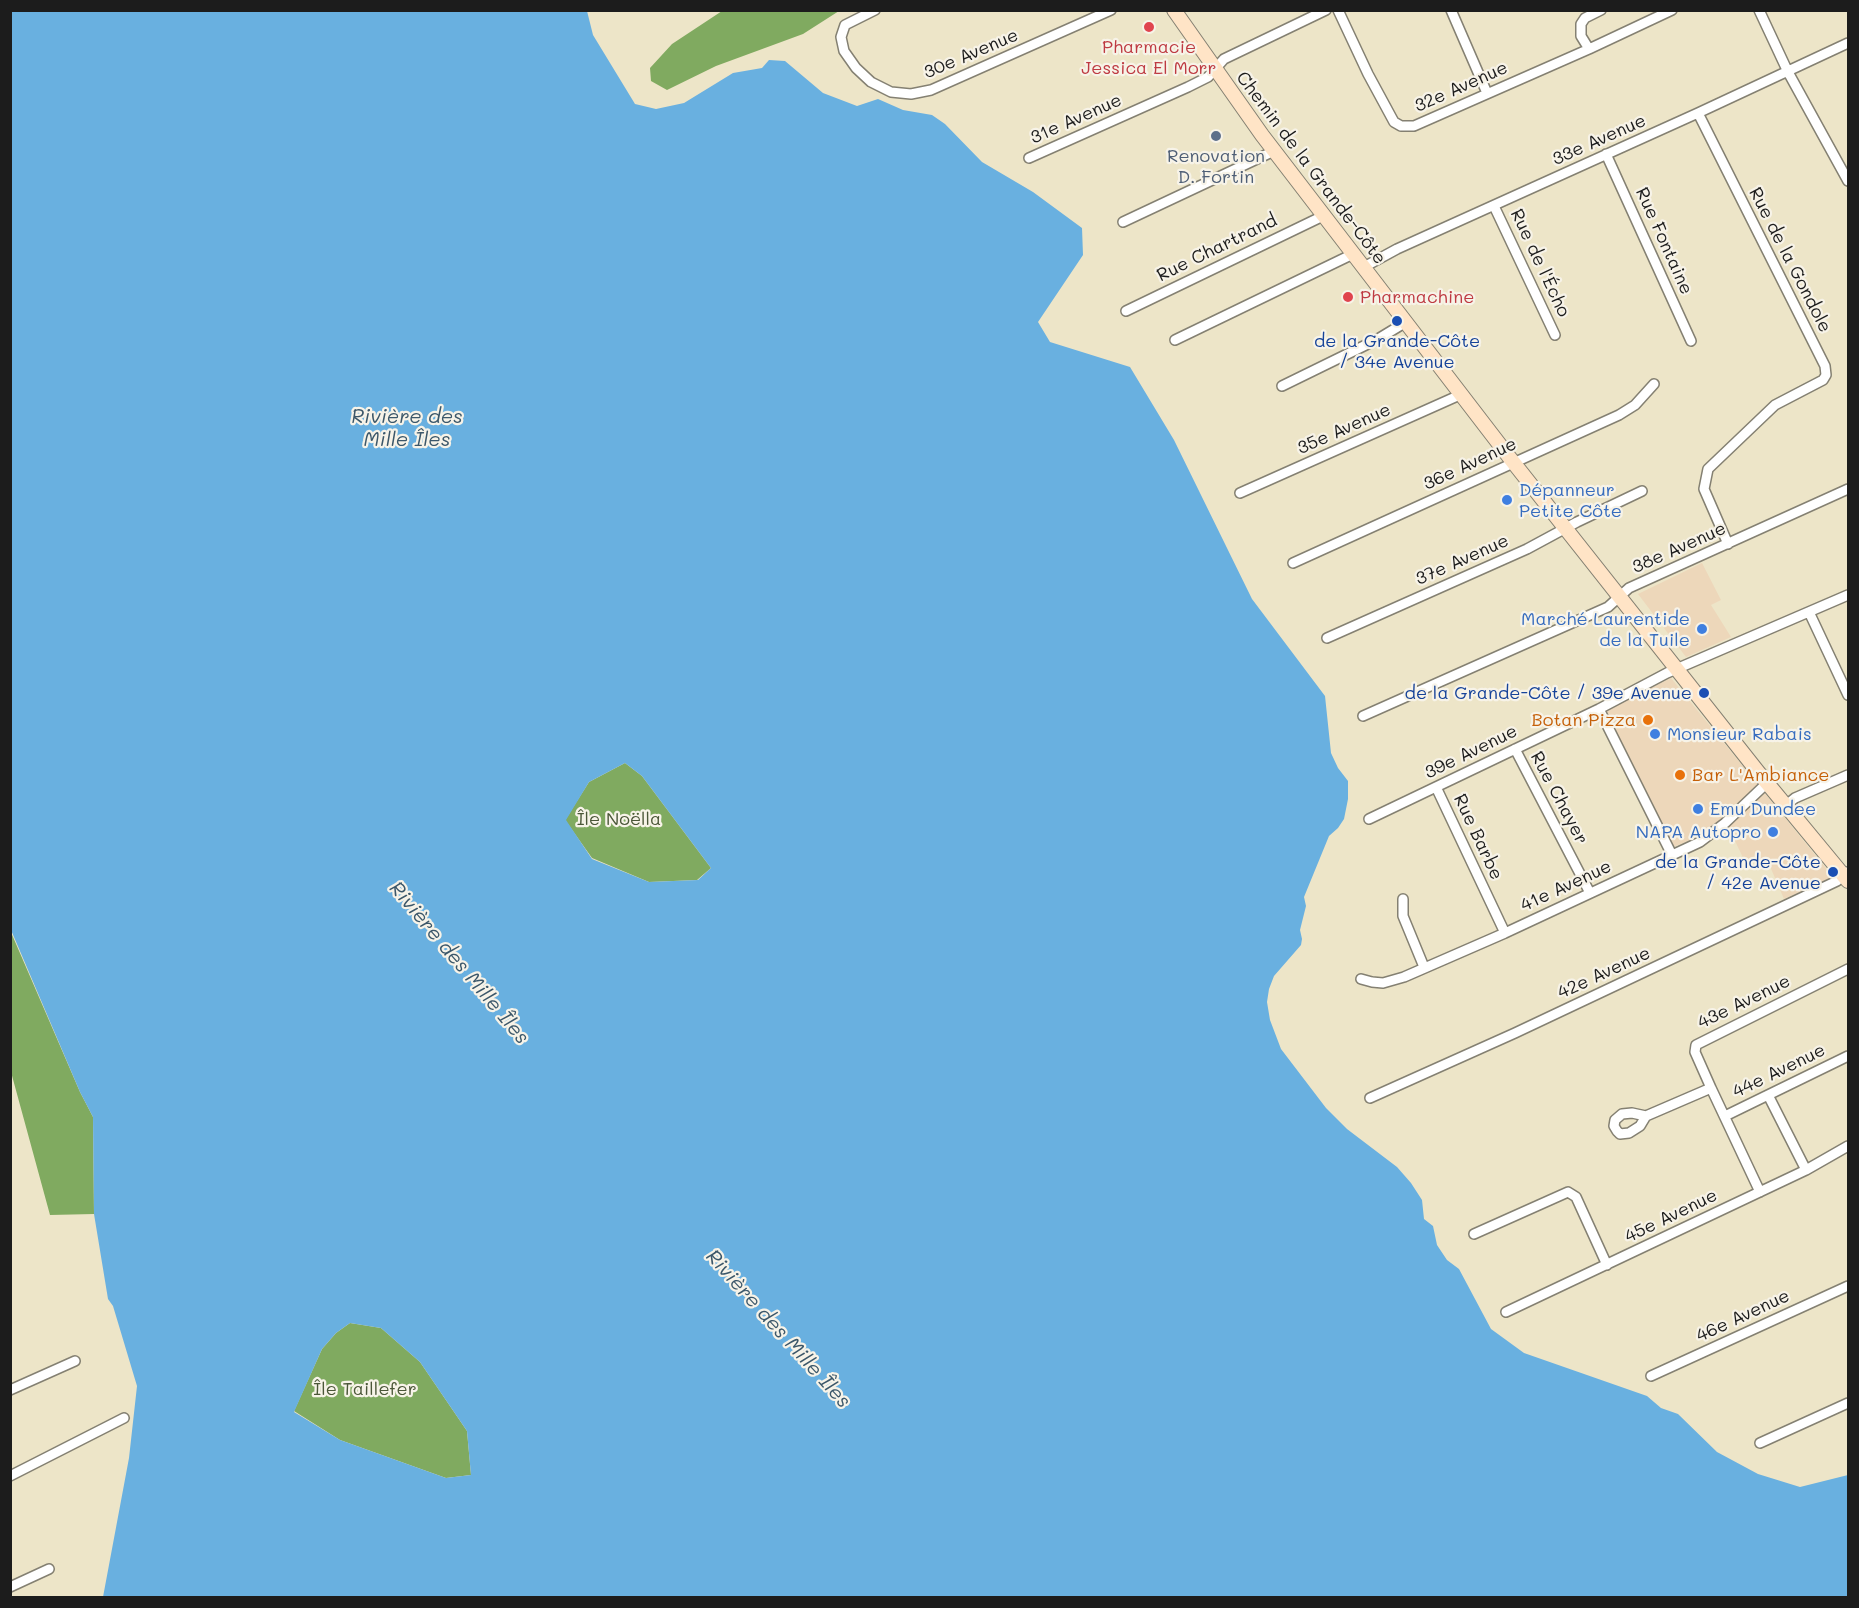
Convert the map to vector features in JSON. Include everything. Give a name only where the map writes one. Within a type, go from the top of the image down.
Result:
[{"type":"main road","name":"Chemin de la Grande-Côte","points":[[1174,10],[1274,151],[1513,462],[1785,806],[1847,876]]},
{"type":"street","name":"30e Avenue","points":[[875,10],[845,25],[841,37],[842,45],[856,68],[871,82],[884,89],[910,94],[938,87],[1111,10]]},
{"type":"street","name":"31e Avenue","points":[[1029,158],[1188,87],[1208,77],[1224,59],[1326,10]]},
{"type":"street","name":"32e Avenue","points":[[1338,10],[1368,74],[1395,122],[1401,126],[1414,126],[1672,10]]},
{"type":"street","points":[[1451,10],[1487,93]]},
{"type":"street","points":[[1589,49],[1581,36],[1581,24],[1585,18],[1601,10]]},
{"type":"street","points":[[1642,10],[1651,20]]},
{"type":"street","points":[[1759,10],[1788,72],[1848,181]]},
{"type":"street","name":"33e Avenue","points":[[1364,267],[1396,249],[1848,43]]},
{"type":"street","name":"Rue de la Gondole","points":[[1698,113],[1825,366],[1826,375],[1823,380],[1775,405],[1708,469],[1704,489],[1728,544]]},
{"type":"street","points":[[1124,222],[1274,151]]},
{"type":"street","name":"Rue Fontaine","points":[[1606,154],[1691,341]]},
{"type":"street","name":"Rue de l'Écho","points":[[1494,206],[1555,335]]},
{"type":"street","name":"Rue Chartrand","points":[[1126,311],[1323,216]]},
{"type":"street","points":[[1175,340],[1353,254]]},
{"type":"street","points":[[1282,386],[1378,339],[1406,322]]},
{"type":"street","name":"36e Avenue","points":[[1293,563],[1625,412],[1635,405],[1654,384]]},
{"type":"street","name":"35e Avenue","points":[[1240,493],[1462,394]]},
{"type":"street","name":"38e Avenue","points":[[1363,716],[1608,607],[1629,588],[1848,489]]},
{"type":"street","name":"37e Avenue","points":[[1327,638],[1527,549],[1642,491]]},
{"type":"street","name":"39e Avenue","points":[[1369,819],[1599,709],[1676,669],[1848,595]]},
{"type":"street","points":[[1809,612],[1848,695]]},
{"type":"street","points":[[1599,709],[1672,855]]},
{"type":"street","name":"Rue Chayer","points":[[1515,749],[1590,893]]},
{"type":"street","points":[[1785,806],[1796,798],[1848,775]]},
{"type":"street","name":"41e Avenue","points":[[1361,979],[1383,983],[1404,977],[1505,933],[1700,842],[1725,823],[1767,783]]},
{"type":"street","name":"Rue Barbe","points":[[1436,787],[1505,933]]},
{"type":"street","name":"42e Avenue","points":[[1370,1098],[1515,1033],[1847,876]]},
{"type":"street","points":[[1403,899],[1403,916],[1424,968]]},
{"type":"street","name":"43e Avenue","points":[[1711,1088],[1695,1052],[1696,1045],[1848,969]]},
{"type":"street","name":"44e Avenue","points":[[1725,1116],[1848,1056]]},
{"type":"street","points":[[1646,1116],[1711,1088],[1760,1192]]},
{"type":"street","points":[[1768,1095],[1806,1170]]},
{"type":"street","name":"45e Avenue","points":[[1506,1312],[1806,1170],[1848,1146]]},
{"type":"street","points":[[1474,1234],[1568,1192],[1576,1197],[1607,1265]]},
{"type":"street","name":"46e Avenue","points":[[1651,1376],[1848,1286]]},
{"type":"street","points":[[10,1389],[75,1361]]},
{"type":"street","points":[[1760,1443],[1848,1403]]},
{"type":"street","points":[[10,1476],[124,1418]]},
{"type":"street","points":[[11,1585],[49,1569]]},
{"type":"shaded area","points":[[1702,563],[1721,600],[1711,605],[1731,637],[1686,657],[1638,594]]},
{"type":"shaded area","points":[[1671,678],[1834,878],[1784,899],[1766,857],[1747,866],[1725,820],[1696,838],[1673,847],[1603,711]]},
{"type":"green space","points":[[722,11],[839,11],[803,34],[716,66],[667,90],[651,81],[650,68],[672,44]]},
{"type":"green space","name":"Île Noëlla","points":[[625,763],[642,776],[711,868],[697,880],[649,882],[592,858],[565,820],[589,782]]},
{"type":"green space","points":[[10,930],[93,1117],[94,1214],[50,1215],[11,1072]]},
{"type":"green space","name":"Île Taillefer","points":[[350,1323],[381,1328],[420,1362],[467,1431],[471,1475],[446,1478],[340,1440],[294,1411],[322,1349],[336,1333]]},
{"type":"water","name":"Rivière des Mille Îles","points":[[11,10],[587,11],[593,35],[635,104],[656,109],[684,103],[733,73],[762,68],[769,60],[785,61],[823,93],[857,106],[878,99],[903,110],[932,115],[945,124],[982,162],[1033,192],[1082,228],[1083,255],[1038,322],[1050,342],[1130,367],[1174,440],[1252,599],[1325,696],[1331,753],[1338,768],[1348,781],[1348,799],[1344,819],[1329,836],[1304,897],[1306,906],[1300,930],[1301,945],[1274,976],[1269,989],[1267,1002],[1270,1020],[1281,1049],[1326,1108],[1347,1129],[1397,1167],[1411,1183],[1422,1200],[1424,1219],[1433,1226],[1437,1245],[1447,1260],[1459,1269],[1491,1329],[1524,1353],[1647,1396],[1661,1408],[1678,1414],[1717,1452],[1758,1474],[1800,1487],[1848,1475],[1848,1597],[103,1597],[129,1458],[137,1386],[113,1306],[108,1299],[94,1214],[93,1117],[80,1092],[11,930]],"holes":[[[625,763],[642,776],[711,868],[698,880],[649,882],[592,859],[566,820],[589,782]],[[350,1323],[381,1328],[420,1362],[467,1431],[471,1475],[446,1478],[340,1440],[294,1412],[322,1349],[336,1333]]]},
{"type":"place","name":"Pharmacie Jessica El Morr","points":[[1149,27]]},
{"type":"place","name":"Renovation D. Fortin","points":[[1216,136]]},
{"type":"place","name":"Pharmachine","points":[[1348,297]]},
{"type":"place","name":"de la Grande-Côte / 34e Avenue","points":[[1397,321]]},
{"type":"place","name":"Dépanneur Petite Côte","points":[[1507,500]]},
{"type":"place","name":"Marché Laurentide de la Tuile","points":[[1702,629]]},
{"type":"place","name":"de la Grande-Côte / 39e Avenue","points":[[1704,693]]},
{"type":"place","name":"Botan Pizza","points":[[1648,720]]},
{"type":"place","name":"Monsieur Rabais","points":[[1655,734]]},
{"type":"place","name":"Bar L'Ambiance","points":[[1680,775]]},
{"type":"place","name":"Emu Dundee","points":[[1698,809]]},
{"type":"place","name":"NAPA Autopro","points":[[1773,832]]},
{"type":"place","name":"de la Grande-Côte / 42e Avenue","points":[[1833,872]]}]
